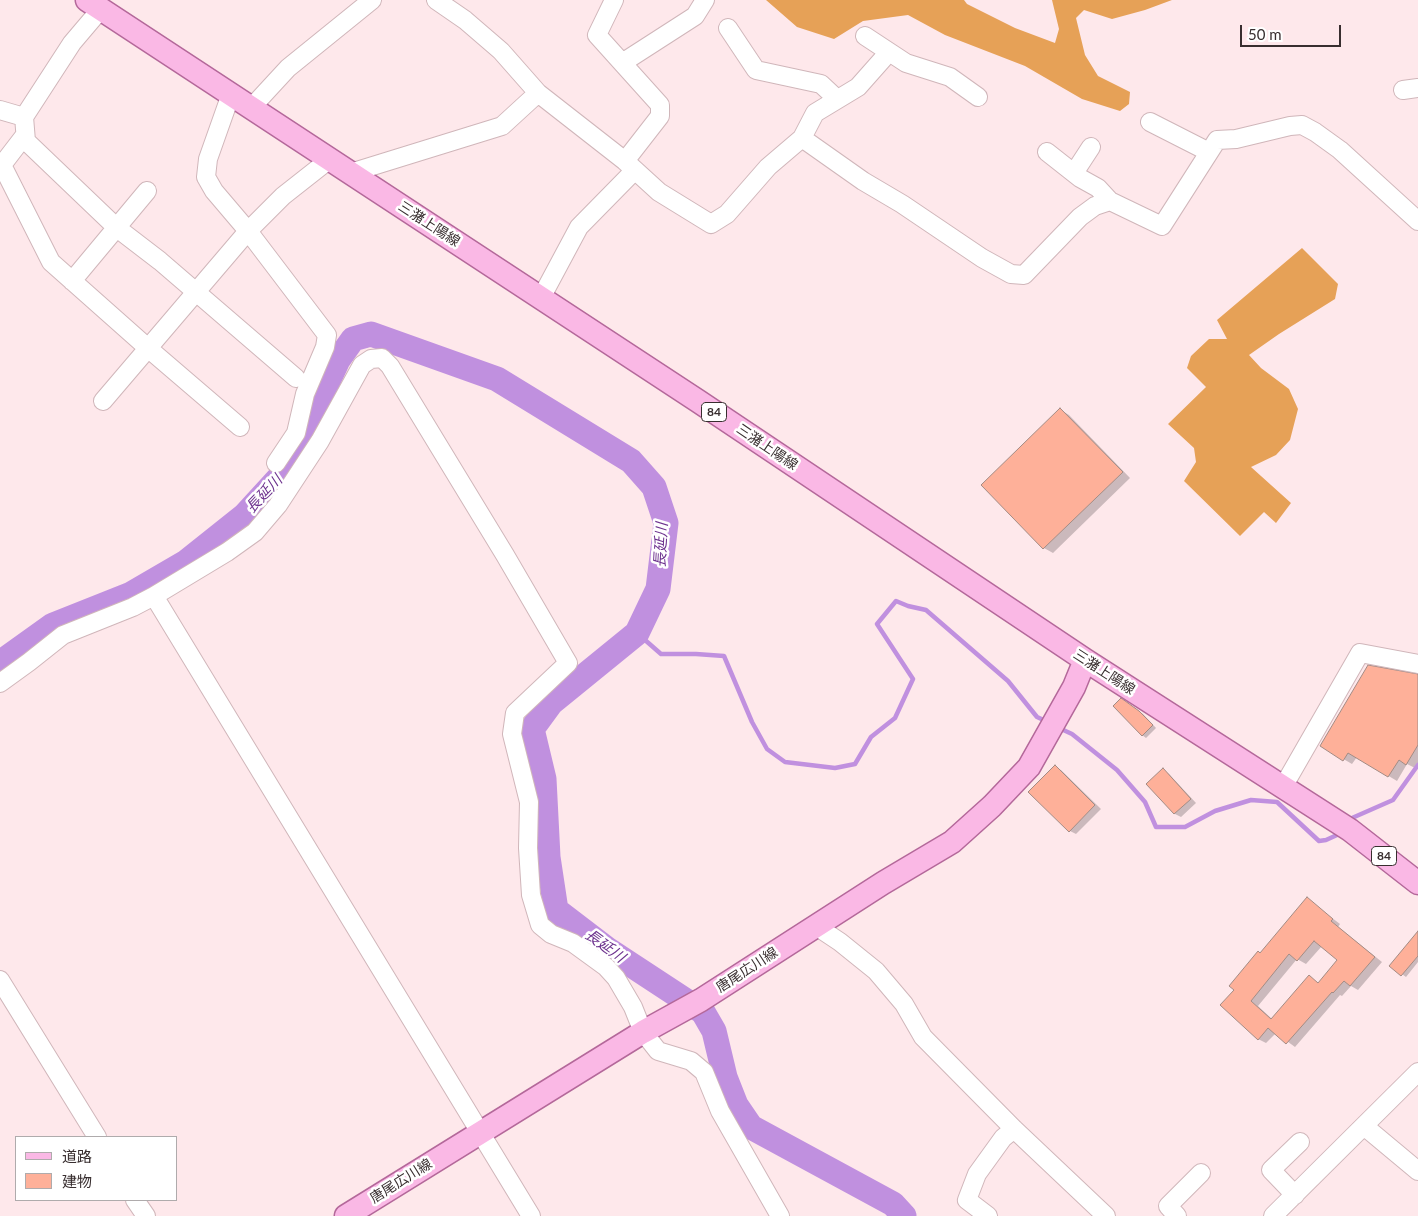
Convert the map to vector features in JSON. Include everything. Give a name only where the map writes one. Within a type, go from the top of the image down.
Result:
[{"type":"main road","name":"三潴上陽線","points":[[94,5],[541,298],[1085,660],[1345,827],[1418,883]]},
{"type":"main road","name":"唐尾広川線","points":[[346,1216],[649,1029],[701,1000],[952,842],[992,806],[1029,767],[1074,687],[1085,660]]},
{"type":"street","points":[[252,107],[288,68],[372,0]]},
{"type":"street","points":[[436,0],[465,20],[501,51],[538,93],[630,165],[659,192],[710,224],[727,214],[768,168],[802,138],[815,113],[858,87],[889,52]]},
{"type":"street","points":[[541,298],[579,227],[630,165],[660,116],[660,105],[596,35],[614,0]]},
{"type":"street","points":[[622,63],[696,16],[705,0]]},
{"type":"street","points":[[94,5],[2,165],[51,262],[240,427]]},
{"type":"street","points":[[728,28],[756,70],[821,84],[836,99]]},
{"type":"street","points":[[865,36],[906,63],[950,77],[978,97]]},
{"type":"street","points":[[350,173],[502,126],[538,93]]},
{"type":"street","points":[[231,94],[208,159],[206,177],[214,191],[248,231],[327,335],[326,347],[304,394],[296,433],[276,463]]},
{"type":"street","points":[[0,110],[24,126],[26,141],[117,228],[197,293],[296,378]]},
{"type":"street","points":[[1150,122],[1209,152]]},
{"type":"street","points":[[1047,152],[1074,173],[1098,188],[1110,200],[1162,226],[1217,140],[1236,139],[1290,126],[1302,125],[1340,150],[1418,221]]},
{"type":"street","points":[[802,138],[863,181],[902,204],[982,258],[1011,274],[1024,275],[1080,217],[1095,206],[1110,200]]},
{"type":"street","points":[[1074,173],[1092,147]]},
{"type":"street","points":[[103,401],[248,231],[283,196],[330,159]]},
{"type":"street","points":[[72,281],[147,191]]},
{"type":"street","points":[[0,683],[63,635],[134,607],[227,552],[255,532],[278,505],[320,441],[362,365],[371,359],[382,358],[390,366],[568,663],[515,713],[512,734],[529,802],[528,848],[531,895],[540,926],[551,934],[573,943],[606,967],[616,978],[649,1029],[658,1051],[691,1061],[704,1072],[720,1111],[780,1216]]},
{"type":"street","points":[[154,596],[531,1216]]},
{"type":"street","points":[[1283,787],[1360,653],[1418,664]]},
{"type":"street","points":[[816,926],[876,970],[904,1004],[923,1037],[1014,1129],[1106,1216]]},
{"type":"street","points":[[0,980],[96,1136]]},
{"type":"street","points":[[1279,1214],[1295,1195],[1418,1072]]},
{"type":"street","points":[[1364,1126],[1418,1171]]},
{"type":"street","points":[[988,1216],[967,1200],[977,1174],[1003,1138],[1014,1129]]},
{"type":"street","points":[[1295,1195],[1271,1170],[1300,1142]]},
{"type":"street","points":[[1178,1216],[1168,1206],[1201,1173]]},
{"type":"street","points":[[137,1201],[146,1216]]},
{"type":"shaded area","points":[[766,0],[964,0],[967,4],[1015,28],[1055,43],[1059,29],[1052,0],[1172,0],[1112,19],[1084,10],[1076,18],[1085,55],[1098,76],[1130,92],[1129,104],[1120,111],[1082,99],[1025,66],[945,35],[908,15],[863,21],[834,39],[797,27]]},
{"type":"shaded area","points":[[1302,248],[1338,284],[1335,299],[1249,355],[1261,368],[1289,389],[1298,409],[1290,440],[1276,455],[1251,467],[1291,503],[1276,523],[1264,512],[1240,536],[1184,481],[1196,462],[1194,448],[1168,424],[1206,387],[1187,368],[1191,356],[1209,339],[1227,339],[1217,320]]},
{"type":"building","points":[[1060,408],[1123,472],[1043,549],[981,485]]},
{"type":"building","points":[[1368,665],[1418,674],[1418,745],[1406,765],[1399,760],[1388,777],[1348,753],[1343,761],[1320,746]]},
{"type":"building","points":[[1121,698],[1139,711],[1153,725],[1142,736],[1113,706]]},
{"type":"building","points":[[1055,765],[1095,805],[1069,832],[1028,792]]},
{"type":"building","points":[[1163,768],[1191,799],[1174,814],[1146,784]]},
{"type":"building","points":[[1307,897],[1333,919],[1331,921],[1375,957],[1350,986],[1344,981],[1332,992],[1286,1044],[1268,1028],[1258,1040],[1220,1005],[1234,990],[1229,986],[1258,951],[1260,953]],"holes":[[[1314,941],[1337,960],[1318,983],[1309,975],[1271,1019],[1251,1001],[1289,954],[1297,961]]]},
{"type":"building","points":[[1418,931],[1418,956],[1401,976],[1389,966]]},
{"type":"waterway","name":"長延川","points":[[0,663],[53,625],[131,594],[186,562],[245,515],[288,468],[338,360],[353,339],[371,334],[497,379],[631,461],[654,487],[666,523],[658,589],[637,633],[551,703],[532,729],[544,779],[548,857],[556,910],[607,949],[703,1012],[714,1031],[725,1077],[736,1105],[751,1127],[893,1204],[904,1216]]},
{"type":"waterway","points":[[637,633],[661,654],[724,656],[752,722],[767,749],[785,762],[835,768],[855,764],[871,737],[895,718],[913,679],[877,624],[896,601],[926,610],[1008,681],[1037,717],[1048,722]]},
{"type":"waterway","points":[[1059,728],[1072,734],[1117,770],[1145,802],[1156,827],[1185,827],[1215,811],[1251,800],[1277,802],[1319,841],[1326,840],[1340,832]]},
{"type":"waterway","points":[[1348,822],[1352,818],[1393,800],[1418,765]]}]
